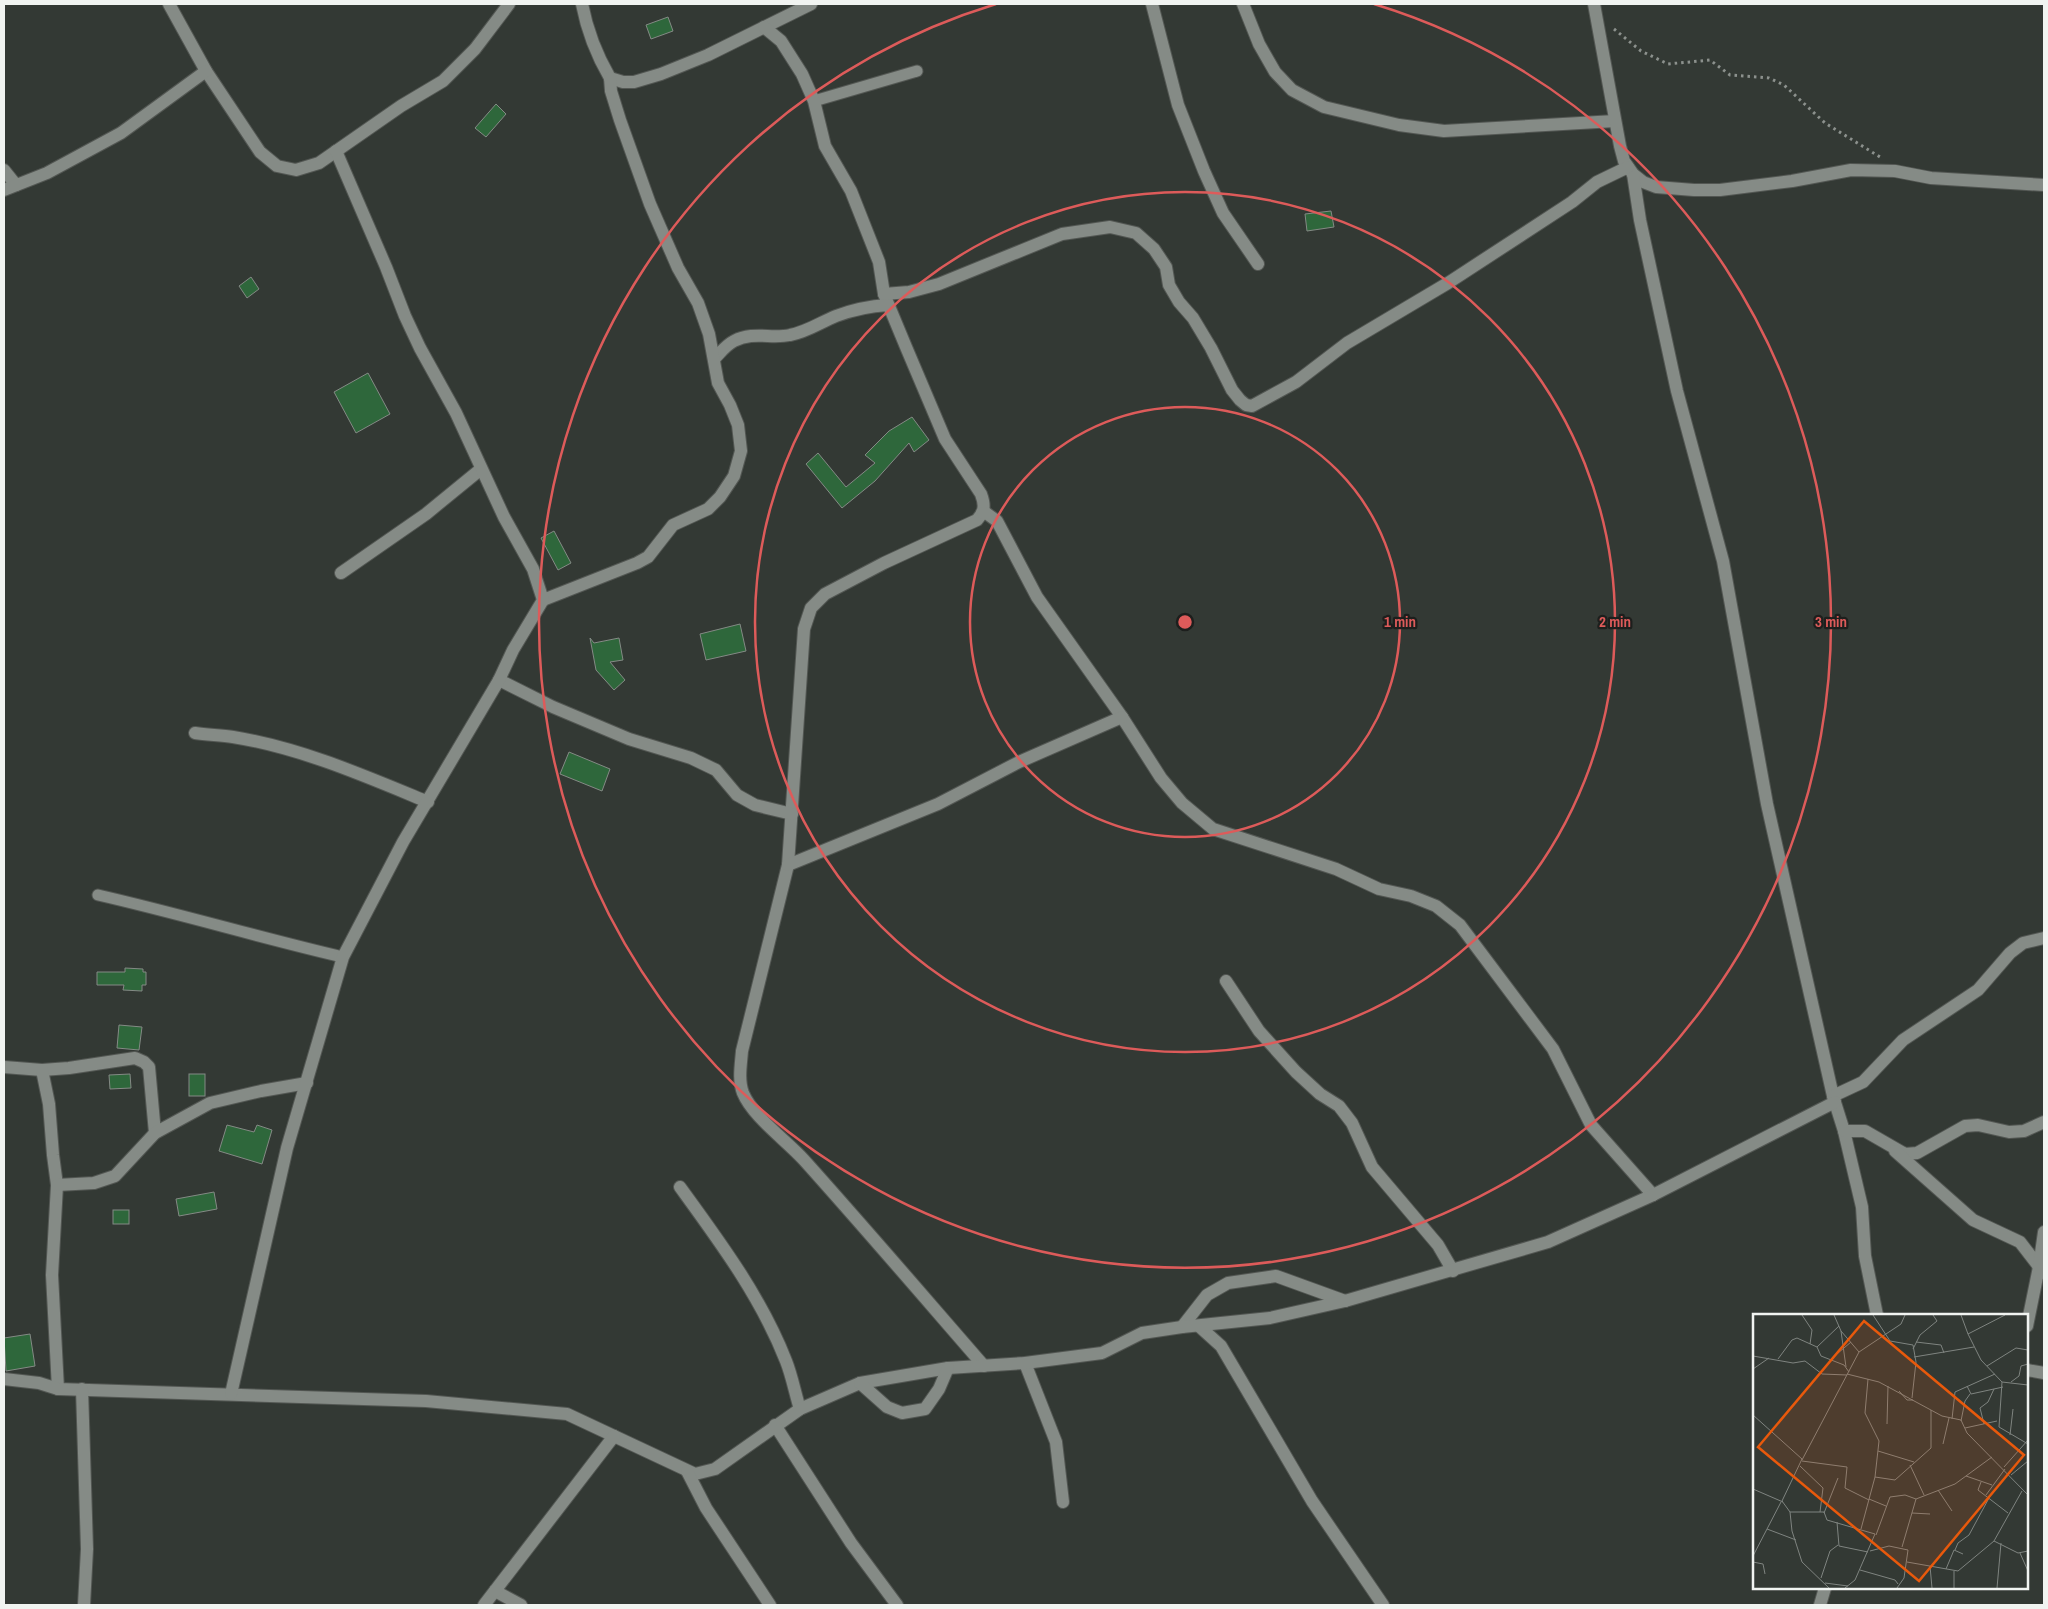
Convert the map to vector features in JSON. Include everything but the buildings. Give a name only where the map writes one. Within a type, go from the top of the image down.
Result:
[{"type":"street","points":[[169,4],[206,71],[260,152],[277,166],[296,170],[319,163],[401,106],[443,81],[475,49],[509,4]]},
{"type":"street","points":[[231,1394],[287,1148],[344,957],[403,842],[499,680],[543,600],[648,557],[673,525],[708,509],[720,497],[734,476],[741,451],[738,425],[718,383],[709,334],[698,303],[678,268],[650,204],[620,120],[611,91],[610,78],[599,59],[589,34],[582,4]]},
{"type":"street","points":[[610,78],[623,82],[634,82],[661,74],[708,55],[811,4]]},
{"type":"street","points":[[1152,4],[1178,104],[1204,171],[1222,213],[1258,264]]},
{"type":"street","points":[[1243,4],[1259,44],[1275,72],[1292,90],[1324,107],[1399,125],[1444,131],[1615,121]]},
{"type":"street","points":[[1594,4],[1620,146],[1630,170],[1677,391],[1723,561],[1767,804],[1834,1099],[1844,1131],[1862,1207],[1865,1256],[1877,1314]]},
{"type":"street","points":[[764,27],[781,41],[792,56],[814,101],[825,146],[851,191],[879,262],[886,300],[945,439],[981,494],[985,504],[983,513],[977,520],[842,584],[825,594],[811,608],[804,629],[788,865],[742,1051],[740,1075],[743,1093],[756,1112],[799,1154],[984,1366]]},
{"type":"street","points":[[4,190],[47,173],[121,134],[206,71]]},
{"type":"street","points":[[336,151],[405,316],[420,348],[456,413],[504,518],[533,569],[543,600]]},
{"type":"street","points":[[4,170],[16,185]]},
{"type":"street","points":[[714,359],[734,341],[759,334],[776,337],[803,332],[837,316],[939,284],[1062,234],[1110,226],[1136,234],[1154,249],[1166,267],[1169,285],[1179,302],[1193,318],[1232,390],[1246,405],[1252,406],[1296,382],[1347,342],[1448,283],[1572,202],[1598,182],[1630,170]]},
{"type":"street","points":[[1630,170],[1644,182],[1656,187],[1694,190],[1720,190],[1792,181],[1852,170],[1895,171],[1931,178],[2044,185]]},
{"type":"street","points":[[341,573],[426,514],[481,469]]},
{"type":"street","points":[[983,513],[998,521],[1037,597],[1122,717],[1161,778],[1182,803],[1212,829],[1336,869],[1379,888],[1412,896],[1436,906],[1460,925],[1554,1049],[1591,1125],[1653,1195]]},
{"type":"street","points":[[499,680],[553,707],[629,739],[692,758],[716,770],[738,795],[755,806],[792,814]]},
{"type":"street","points":[[788,865],[938,804],[1019,762],[1122,717]]},
{"type":"street","points":[[195,734],[234,737],[296,753],[352,771],[428,802]]},
{"type":"street","points":[[4,1379],[39,1383],[58,1389],[426,1401],[567,1414],[695,1474],[715,1469],[800,1409],[860,1383],[948,1368],[1025,1363],[1102,1353],[1142,1333],[1270,1318],[1344,1301],[1548,1242],[1653,1195],[1863,1082],[1903,1040],[1978,990],[2010,953],[2024,943],[2044,938]]},
{"type":"street","points":[[1226,981],[1260,1031],[1296,1072],[1320,1094],[1339,1106],[1352,1123],[1372,1167],[1438,1245],[1453,1271]]},
{"type":"street","points":[[4,1067],[42,1070],[135,1058],[144,1062],[149,1067],[154,1133]]},
{"type":"street","points":[[42,1070],[49,1104],[52,1155],[57,1185],[52,1275],[58,1389]]},
{"type":"street","points":[[57,1185],[94,1183],[115,1176],[154,1133],[210,1103],[260,1091],[307,1083]]},
{"type":"street","points":[[1844,1131],[1865,1131],[1905,1154],[1917,1154],[1965,1126],[1978,1125],[2010,1132],[2024,1131],[2044,1122]]},
{"type":"street","points":[[1890,1147],[1974,1220],[2020,1242],[2042,1270]]},
{"type":"street","points":[[680,1187],[731,1256],[763,1311],[786,1361],[800,1409]]},
{"type":"street","points":[[2028,1322],[2042,1270],[2044,1232]]},
{"type":"street","points":[[1182,1327],[1207,1295],[1228,1283],[1276,1276],[1344,1301]]},
{"type":"street","points":[[1200,1327],[1221,1346],[1312,1501],[1383,1605]]},
{"type":"street","points":[[1025,1363],[1056,1442],[1064,1502]]},
{"type":"street","points":[[860,1383],[887,1407],[902,1413],[917,1411],[925,1409],[939,1389],[948,1368]]},
{"type":"street","points":[[2028,1370],[2044,1373]]},
{"type":"street","points":[[82,1389],[87,1549],[84,1605]]},
{"type":"street","points":[[775,1425],[851,1543],[897,1605]]},
{"type":"street","points":[[484,1605],[614,1436]]},
{"type":"street","points":[[687,1470],[706,1508],[770,1605]]},
{"type":"street","points":[[1820,1605],[1825,1589]]},
{"type":"street","points":[[495,1591],[521,1605]]},
{"type":"lane","points":[[814,101],[916,71]]},
{"type":"lane","points":[[98,895],[344,957]]},
{"type":"path","points":[[1598,21],[1616,30],[1641,51],[1668,64],[1710,60],[1730,75],[1769,78],[1784,85],[1825,123],[1877,153],[1895,171]]}]
